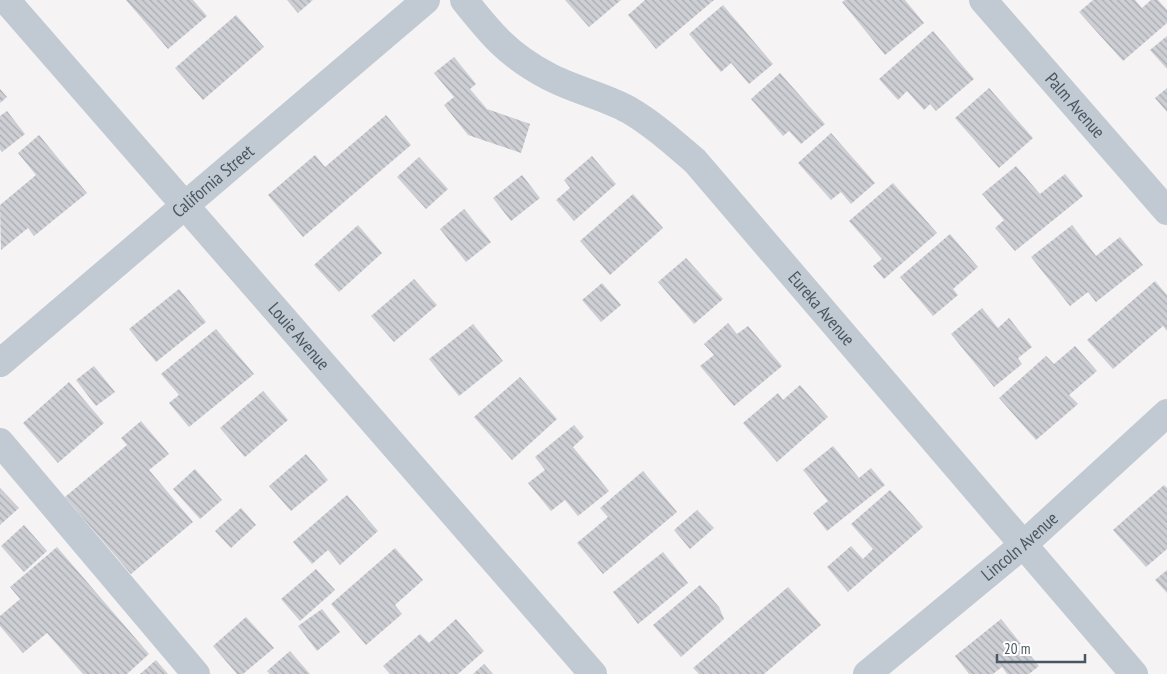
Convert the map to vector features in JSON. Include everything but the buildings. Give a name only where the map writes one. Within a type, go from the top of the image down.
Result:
[{"type":"street","name":"Louie Avenue","points":[[6,0],[593,674]]},
{"type":"street","name":"California Street","points":[[0,364],[426,0]]},
{"type":"street","name":"Eureka Avenue","points":[[464,0],[496,40],[511,54],[549,76],[627,109],[647,121],[695,161],[1134,674]]},
{"type":"street","name":"Palm Avenue","points":[[984,0],[1167,210]]},
{"type":"street","name":"Lincoln Avenue","points":[[867,674],[1023,545],[1167,413]]},
{"type":"street","points":[[0,442],[196,674]]}]
